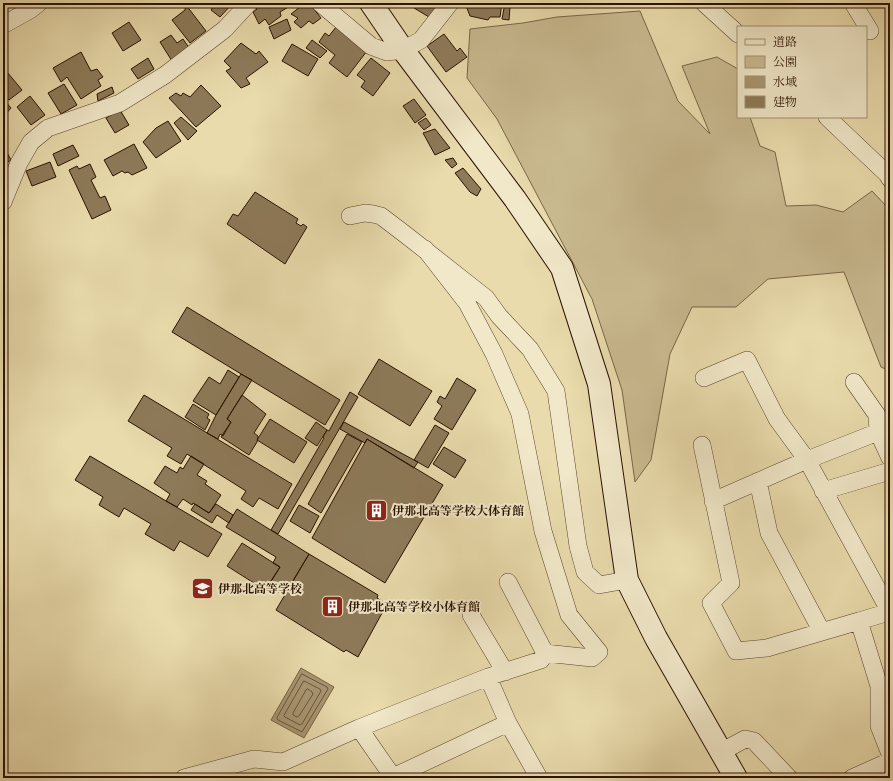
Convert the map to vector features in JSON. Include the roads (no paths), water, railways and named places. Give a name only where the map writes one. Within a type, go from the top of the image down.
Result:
[{"type":"street","points":[[3,25],[30,10],[38,3]]},
{"type":"street","points":[[3,202],[19,163],[31,142],[48,128],[120,103],[165,75],[225,29],[248,3]]},
{"type":"street","points":[[320,3],[371,46],[387,52],[403,50],[421,40],[450,3]]},
{"type":"street","points":[[372,3],[403,50],[515,199],[562,268],[599,384],[627,580],[656,638],[736,778]]},
{"type":"street","points":[[704,3],[737,33]]},
{"type":"street","points":[[854,3],[870,31]]},
{"type":"street","points":[[828,118],[887,174],[890,179]]},
{"type":"street","points":[[350,216],[365,213],[382,216],[486,298],[499,316],[530,350],[556,391],[578,546],[585,572],[599,585],[627,580]]},
{"type":"street","points":[[425,249],[467,303],[497,360],[520,414],[542,531],[569,615],[599,652],[592,658],[545,653]]},
{"type":"street","points":[[702,445],[731,583],[711,603],[736,651],[767,648],[858,620],[890,612],[807,460],[777,419],[747,360],[704,378]]},
{"type":"street","points":[[854,382],[877,415],[878,432],[890,458]]},
{"type":"street","points":[[713,501],[807,460],[878,432]]},
{"type":"street","points":[[823,491],[890,471]]},
{"type":"street","points":[[758,481],[769,533],[822,632]]},
{"type":"street","points":[[508,582],[545,653]]},
{"type":"street","points":[[471,615],[505,672]]},
{"type":"street","points":[[858,620],[879,686],[879,726],[890,754]]},
{"type":"street","points":[[184,778],[254,759],[283,762],[359,728],[488,677],[541,660],[545,653]]},
{"type":"street","points":[[488,677],[508,723],[539,778]]},
{"type":"street","points":[[359,728],[393,777],[508,723]]},
{"type":"street","points":[[721,752],[745,739],[754,741],[789,778]]},
{"type":"street","points":[[852,778],[890,761]]},
{"type":"water","points":[[301,668],[334,687],[304,738],[271,720]]},
{"type":"place","name":"伊那北高等学校大体育館","points":[[377,511]]},
{"type":"place","name":"伊那北高等学校","points":[[202,589]]},
{"type":"place","name":"伊那北高等学校小体育館","points":[[332,607]]}]
